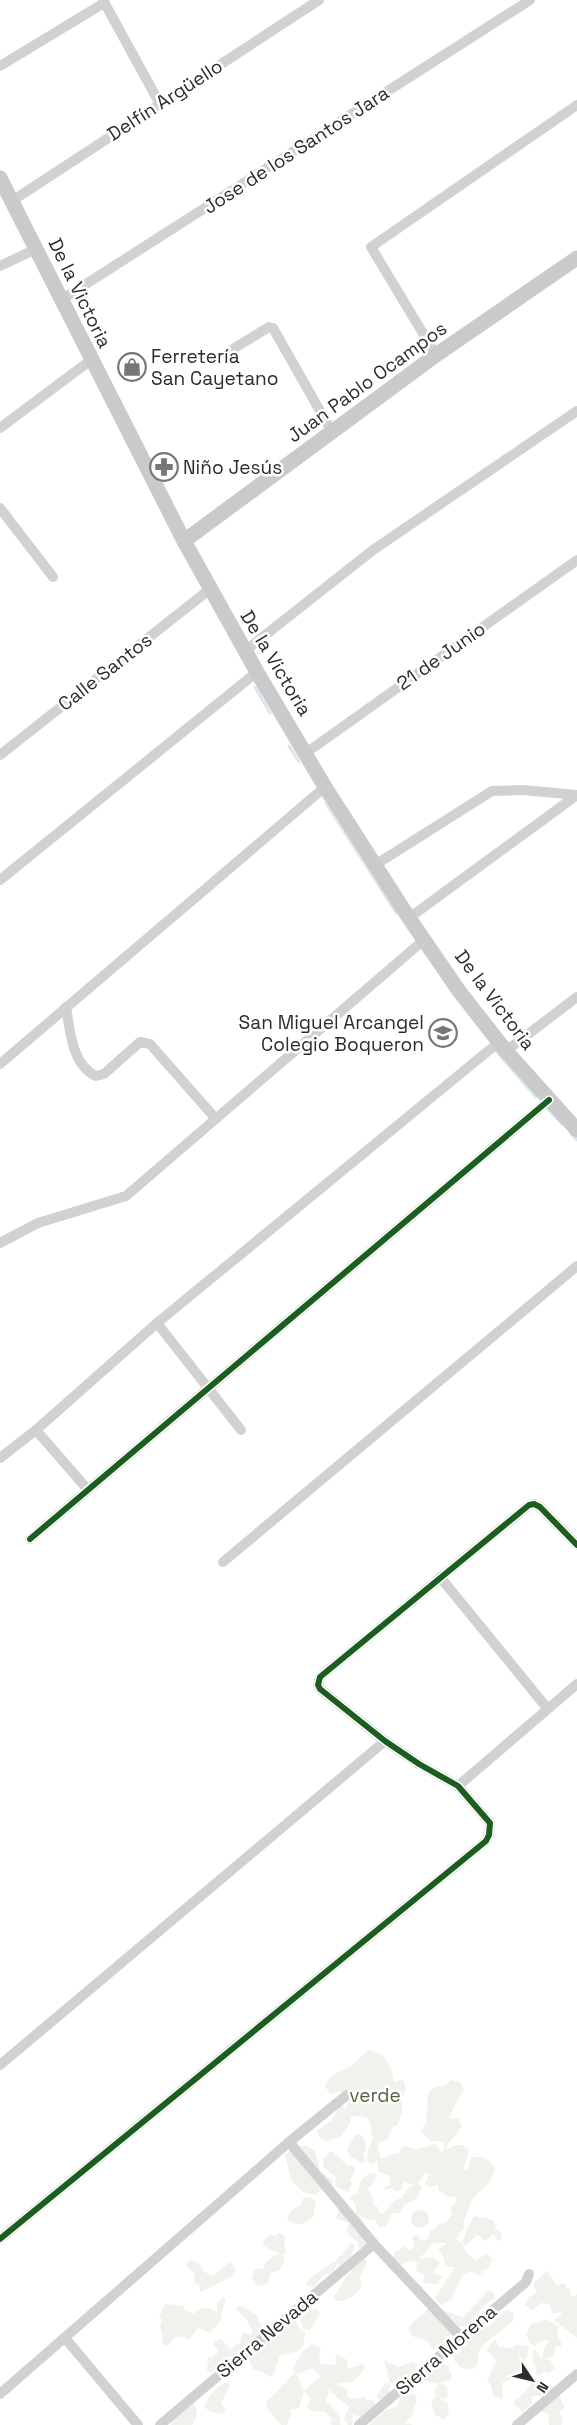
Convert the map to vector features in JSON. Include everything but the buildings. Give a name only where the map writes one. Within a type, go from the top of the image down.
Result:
[{"type":"main road","name":"De la Victoria","points":[[0,178],[184,541],[257,672],[325,787],[409,918],[459,991],[503,1046],[577,1130]]},
{"type":"main road","name":"Juan Pablo Ocampos","points":[[184,541],[436,355],[577,258]]},
{"type":"street","name":"Delfín Argüello","points":[[12,201],[320,0]]},
{"type":"street","name":"Jose de los Santos Jara","points":[[61,300],[530,0]]},
{"type":"street","points":[[0,66],[103,2],[160,104]]},
{"type":"street","points":[[436,355],[371,247],[577,105]]},
{"type":"street","points":[[0,266],[36,249]]},
{"type":"street","points":[[233,349],[269,327],[273,328],[332,432]]},
{"type":"street","points":[[0,428],[91,360]]},
{"type":"street","points":[[245,651],[373,550],[577,411]]},
{"type":"street","points":[[0,508],[53,577]]},
{"type":"street","name":"21 de Junio","points":[[306,753],[577,560]]},
{"type":"street","name":"Calle Santos","points":[[0,755],[210,589]]},
{"type":"street","points":[[0,880],[257,672]]},
{"type":"street","points":[[0,1064],[325,787]]},
{"type":"street","points":[[375,865],[492,791],[523,790],[577,795]]},
{"type":"street","points":[[409,918],[577,795]]},
{"type":"street","points":[[0,1243],[38,1223],[126,1196],[425,939]]},
{"type":"street","points":[[0,1458],[36,1430],[157,1324],[503,1046],[577,997]]},
{"type":"street","points":[[66,1007],[77,1058],[88,1073],[96,1076],[104,1074],[140,1042],[150,1044],[216,1118]]},
{"type":"street","points":[[30,1539],[550,1100]]},
{"type":"street","points":[[223,1562],[577,1266]]},
{"type":"street","points":[[157,1324],[241,1430]]},
{"type":"street","points":[[36,1430],[88,1490]]},
{"type":"street","points":[[0,2238],[486,1841],[489,1835],[490,1823],[458,1786],[419,1764],[385,1741],[320,1689],[318,1681],[320,1677],[529,1505],[534,1504],[540,1507],[577,1545]]},
{"type":"street","points":[[440,1578],[547,1708]]},
{"type":"street","points":[[458,1786],[577,1684]]},
{"type":"street","points":[[0,2065],[385,1741]]},
{"type":"street","points":[[0,2394],[289,2142],[347,2095]]},
{"type":"street","points":[[289,2142],[374,2244],[461,2337]]},
{"type":"street","name":"Sierra Nevada","points":[[160,2425],[374,2244]]},
{"type":"street","name":"Sierra Morena","points":[[359,2425],[526,2282],[529,2274]]},
{"type":"street","points":[[65,2338],[138,2425]]},
{"type":"street","points":[[517,2425],[577,2374]]},
{"type":"green space","points":[[370,2050],[383,2055],[391,2068],[394,2082],[403,2080],[406,2089],[402,2097],[402,2112],[397,2126],[393,2127],[387,2139],[378,2144],[380,2158],[398,2154],[404,2146],[417,2149],[436,2144],[441,2152],[445,2150],[443,2141],[430,2141],[421,2131],[426,2123],[428,2093],[435,2087],[445,2086],[451,2080],[460,2082],[464,2090],[456,2102],[449,2119],[458,2118],[462,2126],[447,2145],[447,2150],[458,2145],[469,2150],[464,2168],[467,2171],[471,2158],[475,2157],[485,2158],[495,2168],[490,2182],[473,2199],[463,2221],[465,2227],[460,2232],[458,2238],[455,2239],[462,2242],[466,2252],[476,2261],[487,2253],[492,2260],[489,2267],[479,2275],[471,2271],[462,2275],[451,2300],[441,2305],[435,2298],[455,2267],[445,2267],[444,2258],[438,2250],[447,2243],[434,2243],[419,2259],[433,2257],[440,2263],[433,2273],[443,2276],[437,2284],[423,2283],[425,2275],[416,2271],[417,2262],[408,2261],[399,2266],[394,2258],[394,2253],[404,2246],[409,2250],[414,2247],[412,2238],[415,2235],[419,2235],[420,2241],[428,2239],[431,2230],[436,2228],[438,2224],[445,2223],[452,2215],[450,2208],[457,2201],[456,2197],[447,2196],[438,2190],[438,2185],[430,2187],[425,2185],[428,2176],[432,2175],[424,2172],[422,2180],[417,2182],[422,2187],[416,2199],[405,2205],[399,2213],[392,2213],[389,2222],[384,2227],[379,2227],[375,2219],[370,2221],[359,2215],[372,2240],[362,2248],[358,2247],[358,2242],[347,2232],[349,2223],[336,2219],[340,2204],[344,2202],[348,2204],[351,2213],[356,2212],[356,2205],[349,2197],[357,2194],[361,2181],[369,2173],[378,2175],[368,2189],[373,2197],[373,2205],[377,2206],[379,2213],[382,2214],[395,2200],[402,2198],[406,2190],[415,2183],[409,2184],[404,2181],[401,2189],[397,2192],[391,2188],[384,2190],[385,2187],[391,2185],[388,2183],[389,2175],[378,2172],[378,2161],[372,2164],[367,2161],[373,2137],[371,2124],[366,2117],[351,2116],[351,2122],[340,2137],[326,2141],[318,2136],[317,2131],[332,2120],[338,2108],[343,2106],[346,2109],[351,2096],[349,2092],[339,2091],[330,2094],[325,2086],[327,2082],[334,2074],[350,2067]]},
{"type":"green space","name":"verde","points":[[356,2134],[363,2136],[367,2148],[363,2154],[366,2161],[362,2164],[350,2156],[347,2149]]},
{"type":"green space","name":"verde","points":[[305,2145],[315,2151],[320,2171],[333,2181],[333,2188],[322,2190],[314,2195],[303,2192],[291,2180],[285,2155],[295,2146]]},
{"type":"green space","name":"verde","points":[[329,2152],[333,2152],[347,2165],[352,2165],[355,2168],[355,2173],[350,2179],[352,2184],[348,2192],[335,2186],[336,2177],[324,2168],[323,2159]]},
{"type":"green space","points":[[310,2197],[316,2201],[313,2217],[301,2224],[287,2219],[291,2211],[301,2204],[303,2198]]},
{"type":"green space","points":[[416,2210],[424,2210],[429,2215],[427,2226],[416,2228],[411,2223],[411,2215]]},
{"type":"green space","points":[[474,2216],[494,2220],[496,2229],[502,2234],[500,2241],[497,2240],[494,2234],[485,2241],[478,2235],[465,2246],[462,2240]]},
{"type":"green space","points":[[279,2233],[283,2234],[285,2238],[284,2243],[287,2252],[283,2255],[285,2259],[280,2270],[270,2273],[268,2284],[258,2286],[252,2280],[254,2271],[258,2268],[265,2269],[263,2265],[278,2253],[264,2246],[263,2241],[270,2234],[275,2236]]},
{"type":"green space","points":[[352,2243],[355,2246],[350,2259],[342,2265],[337,2264],[333,2272],[323,2275],[314,2287],[309,2287],[306,2284],[312,2277],[334,2261],[337,2263],[336,2260]]},
{"type":"green space","points":[[363,2257],[367,2263],[359,2278],[362,2285],[349,2299],[337,2301],[334,2297],[354,2265]]},
{"type":"green space","points":[[190,2260],[199,2263],[203,2271],[212,2276],[230,2262],[236,2270],[235,2274],[201,2292],[198,2284],[194,2282],[195,2274],[188,2268],[186,2263]]},
{"type":"green space","points":[[547,2271],[557,2285],[565,2283],[566,2288],[570,2288],[571,2297],[577,2294],[577,2338],[554,2320],[561,2315],[561,2311],[552,2313],[550,2304],[541,2303],[533,2310],[525,2305],[529,2297],[537,2293],[533,2284]]},
{"type":"green space","points":[[489,2290],[494,2293],[495,2298],[486,2304],[466,2327],[459,2327],[451,2317],[452,2334],[441,2348],[434,2349],[425,2340],[416,2338],[411,2334],[409,2327],[429,2307],[438,2315],[444,2311],[463,2317]]},
{"type":"green space","points":[[223,2297],[226,2300],[221,2314],[222,2319],[210,2333],[198,2328],[189,2340],[180,2336],[175,2337],[169,2345],[165,2345],[162,2342],[160,2328],[162,2320],[159,2316],[165,2304],[183,2306],[185,2310],[193,2314],[198,2309],[204,2308],[217,2312],[217,2303]]},
{"type":"green space","points":[[240,2305],[258,2316],[258,2321],[262,2325],[260,2329],[262,2333],[237,2354],[225,2360],[211,2373],[207,2371],[208,2357],[212,2357],[219,2351],[213,2344],[216,2340],[221,2339],[230,2349],[241,2342],[242,2332],[251,2335],[253,2331],[246,2319],[236,2309]]},
{"type":"green space","points":[[316,2308],[320,2313],[310,2330],[303,2329],[300,2320],[308,2312]]},
{"type":"green space","points":[[509,2310],[513,2313],[514,2318],[512,2322],[483,2345],[478,2353],[478,2364],[475,2368],[461,2368],[454,2360],[454,2355],[461,2351],[465,2342],[469,2341],[480,2325],[488,2328],[504,2311]]},
{"type":"green space","points":[[295,2319],[301,2331],[305,2332],[304,2344],[299,2351],[280,2355],[274,2374],[270,2377],[263,2372],[253,2370],[251,2362],[246,2360],[261,2349],[261,2344],[269,2340],[290,2320]]},
{"type":"green space","points":[[545,2319],[559,2326],[557,2335],[561,2342],[561,2347],[556,2346],[554,2356],[544,2360],[550,2360],[555,2368],[549,2373],[544,2372],[538,2376],[535,2373],[537,2369],[532,2361],[534,2354],[532,2352],[535,2349],[542,2359],[544,2349],[549,2341],[545,2339],[534,2346],[530,2343],[526,2334],[532,2323],[539,2323]]},
{"type":"green space","points":[[495,2339],[499,2347],[529,2346],[527,2356],[515,2377],[502,2383],[503,2396],[501,2400],[493,2395],[491,2385],[487,2382],[496,2361],[487,2350]]},
{"type":"green space","points":[[312,2344],[321,2349],[319,2359],[321,2364],[335,2365],[337,2362],[335,2353],[347,2360],[348,2369],[363,2364],[365,2368],[354,2381],[336,2384],[348,2390],[347,2395],[350,2399],[364,2397],[367,2401],[371,2399],[375,2402],[376,2406],[361,2417],[353,2414],[352,2425],[348,2425],[344,2419],[349,2407],[331,2392],[330,2388],[326,2401],[339,2414],[341,2425],[331,2425],[332,2419],[325,2412],[311,2411],[307,2407],[311,2398],[304,2392],[299,2408],[289,2410],[291,2414],[287,2425],[281,2425],[268,2409],[266,2401],[295,2373],[292,2369],[304,2350]],"holes":[[[309,2369],[314,2369],[321,2376],[304,2391],[296,2373],[300,2374]]]},
{"type":"green space","points":[[384,2360],[399,2367],[412,2362],[417,2363],[414,2372],[404,2383],[390,2383]]},
{"type":"green space","points":[[440,2361],[448,2366],[452,2375],[451,2379],[440,2383],[447,2387],[448,2396],[445,2399],[438,2396],[448,2404],[449,2413],[444,2419],[435,2415],[431,2402],[437,2395],[434,2392],[439,2384],[423,2381],[423,2376]]},
{"type":"green space","points":[[535,2378],[545,2387],[551,2385],[558,2392],[565,2407],[559,2412],[563,2419],[561,2425],[549,2425],[548,2414],[540,2411],[544,2395],[532,2396],[532,2403],[523,2412],[514,2405],[515,2400],[521,2396]]},
{"type":"green space","points":[[227,2382],[230,2385],[221,2403],[226,2411],[217,2413],[209,2411],[204,2406],[208,2399],[216,2389]]},
{"type":"green space","points":[[385,2383],[390,2383],[390,2391],[382,2400],[377,2399],[377,2395]]},
{"type":"green space","points":[[407,2392],[415,2395],[417,2399],[412,2416],[405,2422],[413,2425],[369,2425],[385,2411],[397,2406],[400,2398]]},
{"type":"green space","points":[[190,2401],[197,2408],[196,2418],[192,2425],[171,2425],[171,2421]]},
{"type":"shaded area","points":[[325,802],[398,914],[396,915]]},
{"type":"waterway","points":[[255,687],[270,713]]},
{"type":"waterway","points":[[289,746],[299,762]]},
{"type":"waterway","points":[[497,1052],[536,1097]]},
{"type":"waterway","points":[[547,1108],[562,1124]]},
{"type":"waterway","points":[[571,1134],[577,1140]]},
{"type":"cycle path","points":[[30,1539],[549,1100]]},
{"type":"cycle path","points":[[0,2239],[486,1841],[489,1835],[490,1823],[458,1786],[419,1764],[385,1741],[320,1689],[318,1685],[320,1677],[529,1505],[534,1504],[540,1507],[577,1545]]},
{"type":"place","name":"Ferretería San Cayetano","points":[[132,367]]},
{"type":"place","name":"Niño Jesús","points":[[164,467]]},
{"type":"place","name":"San Miguel Arcangel Colegio Boqueron","points":[[443,1033]]}]
